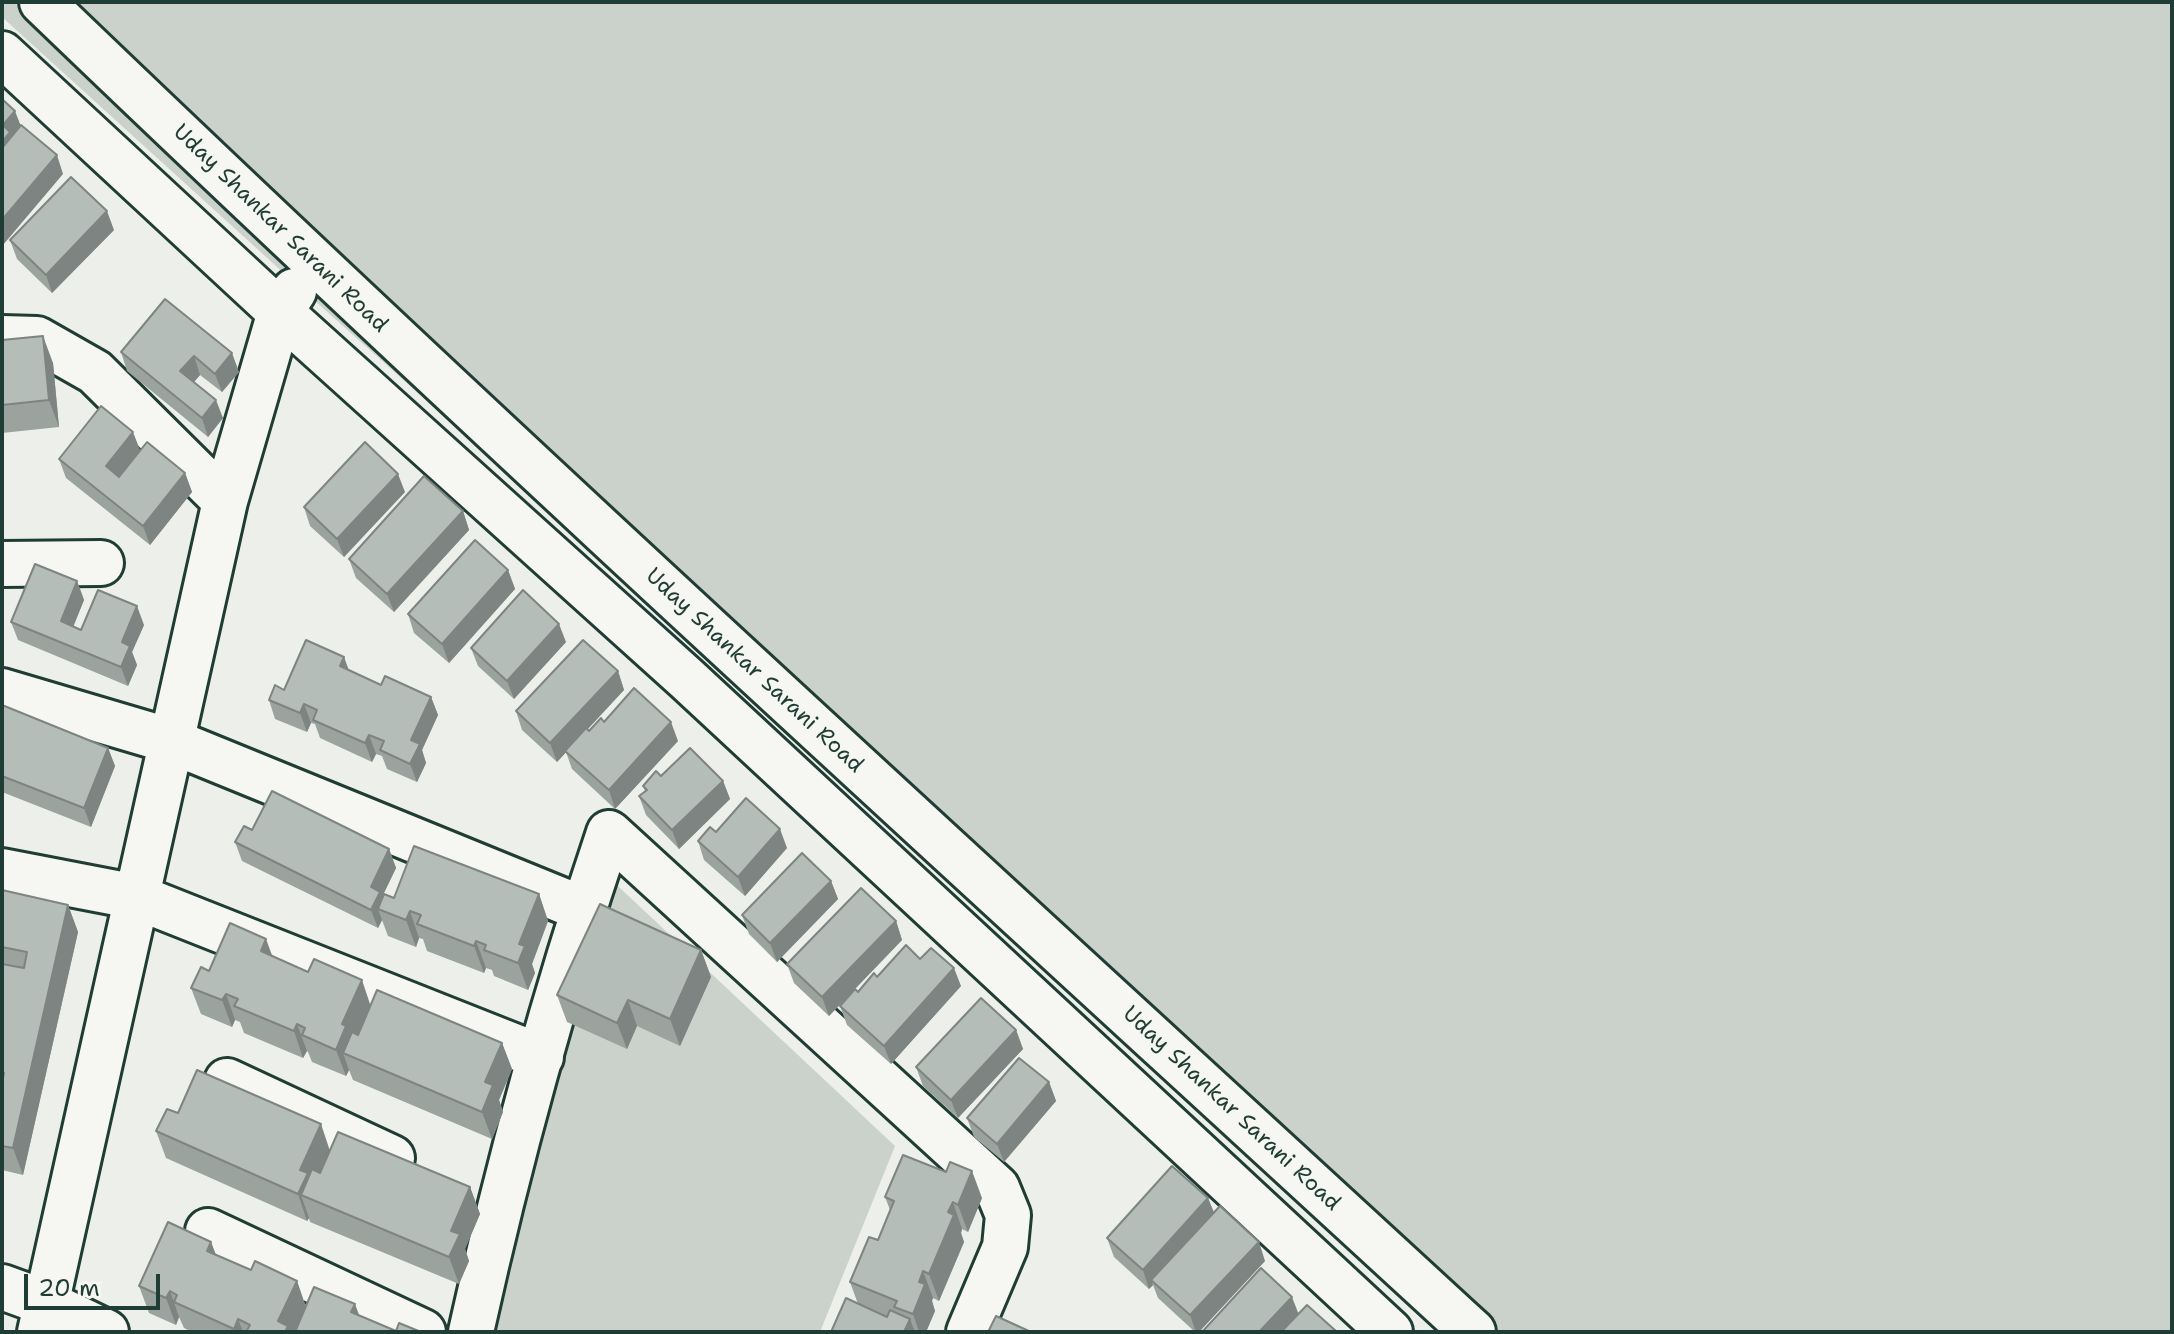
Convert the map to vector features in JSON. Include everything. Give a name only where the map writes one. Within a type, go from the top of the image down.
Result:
[{"type":"street","name":"Uday Shankar Sarani Road","points":[[42,2],[313,262],[601,530],[1473,1332]]},
{"type":"street","points":[[2,54],[280,312],[687,679],[1390,1332]]},
{"type":"street","points":[[43,1317],[225,501],[280,312],[313,262]]},
{"type":"street","points":[[2,338],[37,339],[95,372],[225,501]]},
{"type":"street","points":[[2,564],[101,563]]},
{"type":"street","points":[[2,691],[171,741],[583,909]]},
{"type":"street","points":[[471,1332],[485,1199],[541,1057],[583,909],[609,833],[997,1188],[1008,1215],[1005,1247],[969,1332]]},
{"type":"street","points":[[2,871],[137,897],[541,1057]]},
{"type":"street","points":[[227,1081],[429,1174]]},
{"type":"street","points":[[208,1231],[423,1332]]},
{"type":"street","points":[[2,1287],[43,1317],[106,1332]]},
{"type":"shaded area","points":[[2,2],[2172,2],[2172,1332],[1468,1332],[276,266],[2,17]]},
{"type":"shaded area","points":[[604,873],[895,1146],[820,1332],[469,1332]]},
{"type":"building","points":[[2,99],[15,111],[3,125],[10,132],[2,142]]},
{"type":"building","points":[[21,125],[57,155],[2,220],[2,148]]},
{"type":"building","points":[[71,177],[107,211],[46,275],[10,240]]},
{"type":"building","points":[[165,299],[232,353],[215,374],[194,356],[180,371],[216,400],[202,418],[121,352]]},
{"type":"building","points":[[43,336],[49,400],[2,405],[2,340]]},
{"type":"building","points":[[101,406],[133,432],[106,466],[119,477],[147,442],[185,473],[143,526],[59,459]]},
{"type":"building","points":[[365,442],[398,474],[337,539],[304,507]]},
{"type":"building","points":[[424,476],[463,511],[387,594],[349,559]]},
{"type":"building","points":[[475,540],[508,570],[442,644],[408,614]]},
{"type":"building","points":[[35,564],[77,581],[61,621],[81,630],[98,590],[137,606],[122,642],[130,646],[121,667],[11,622]]},
{"type":"building","points":[[523,590],[559,624],[507,681],[471,648]]},
{"type":"building","points":[[306,640],[344,657],[340,666],[381,685],[385,676],[431,697],[411,740],[420,744],[410,764],[380,750],[384,741],[369,735],[365,743],[313,720],[317,710],[304,704],[300,713],[269,700],[275,685],[284,690]]},
{"type":"building","points":[[583,640],[618,671],[550,743],[516,711]]},
{"type":"building","points":[[634,688],[671,722],[609,790],[565,751],[586,728],[589,731],[601,718],[604,722]]},
{"type":"building","points":[[2,705],[108,748],[84,808],[2,776]]},
{"type":"building","points":[[690,748],[723,781],[672,830],[639,796],[647,790],[643,786],[656,771],[661,776]]},
{"type":"building","points":[[272,791],[389,849],[371,887],[380,892],[371,910],[235,842],[244,826],[252,830]]},
{"type":"building","points":[[746,798],[780,829],[738,877],[698,841],[710,827],[716,832]]},
{"type":"building","points":[[414,846],[539,894],[519,944],[525,946],[518,963],[484,950],[486,945],[476,941],[474,946],[417,924],[421,915],[410,911],[406,920],[378,909],[384,894],[394,898]]},
{"type":"building","points":[[802,853],[831,881],[770,943],[742,915]]},
{"type":"building","points":[[861,888],[896,921],[822,997],[787,964]]},
{"type":"building","points":[[2,890],[68,905],[13,1148],[2,1146],[2,964],[24,968],[27,952],[2,947]]},
{"type":"building","points":[[600,904],[701,950],[670,1019],[628,1000],[617,1023],[557,995]]},
{"type":"building","points":[[230,923],[266,939],[261,951],[308,972],[314,959],[362,980],[342,1024],[346,1026],[336,1050],[302,1035],[305,1028],[297,1024],[294,1031],[234,1006],[238,999],[226,994],[222,1000],[191,988],[201,967],[209,971]]},
{"type":"building","points":[[906,945],[920,959],[931,948],[954,968],[884,1046],[840,1006],[855,989],[858,992],[874,973],[877,977]]},
{"type":"building","points":[[377,990],[502,1043],[485,1082],[493,1085],[482,1112],[343,1053],[352,1032],[358,1035]]},
{"type":"building","points":[[981,998],[1016,1030],[951,1100],[916,1067]]},
{"type":"building","points":[[1019,1058],[1049,1082],[997,1144],[967,1118]]},
{"type":"building","points":[[197,1070],[321,1124],[300,1170],[308,1173],[298,1194],[156,1131],[167,1109],[178,1113]]},
{"type":"building","points":[[338,1132],[470,1187],[451,1231],[460,1234],[449,1257],[301,1195],[312,1169],[320,1173]]},
{"type":"building","points":[[903,1155],[946,1172],[950,1162],[972,1171],[958,1205],[953,1202],[948,1212],[954,1215],[929,1274],[923,1271],[919,1282],[925,1284],[913,1314],[894,1307],[897,1301],[850,1282],[869,1237],[878,1240],[894,1201],[885,1197]]},
{"type":"building","points":[[1172,1166],[1208,1198],[1143,1270],[1107,1238]]},
{"type":"building","points":[[1220,1206],[1259,1242],[1190,1315],[1151,1280]]},
{"type":"building","points":[[168,1222],[211,1242],[207,1251],[251,1270],[255,1261],[297,1281],[278,1321],[288,1326],[285,1332],[246,1332],[250,1325],[238,1319],[234,1329],[174,1302],[177,1295],[170,1291],[166,1298],[139,1286]]},
{"type":"building","points":[[1261,1268],[1292,1297],[1259,1332],[1202,1332]]},
{"type":"building","points":[[314,1287],[355,1304],[351,1312],[396,1331],[399,1323],[421,1332],[295,1332]]},
{"type":"building","points":[[846,1298],[887,1317],[890,1310],[910,1319],[904,1332],[831,1332]]},
{"type":"building","points":[[1307,1305],[1337,1332],[1281,1332]]},
{"type":"building","points":[[996,1316],[1031,1332],[988,1332]]}]
